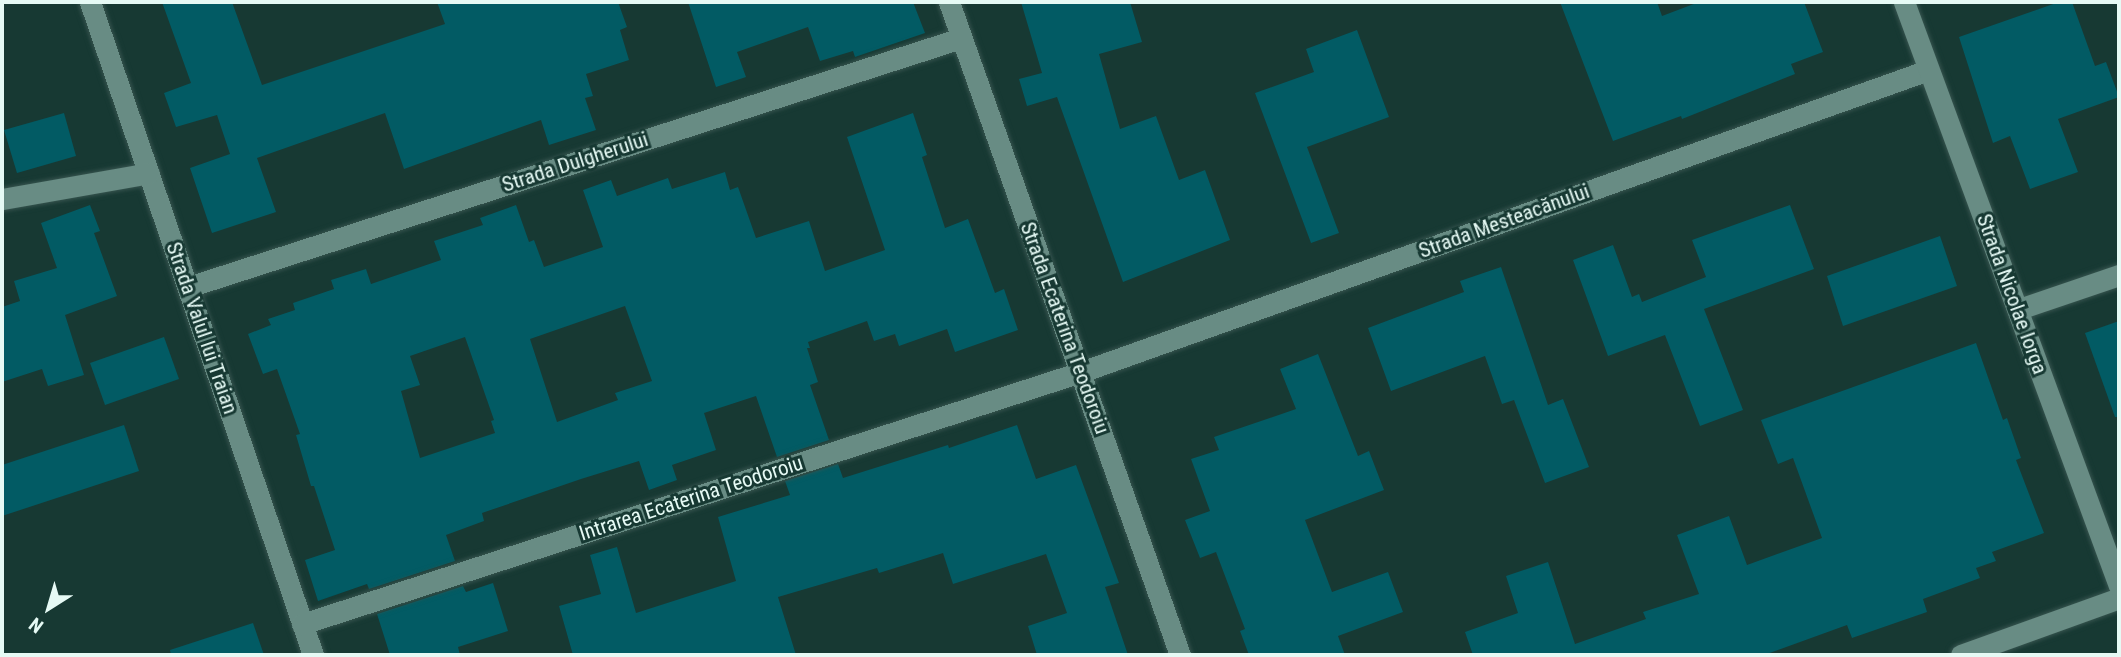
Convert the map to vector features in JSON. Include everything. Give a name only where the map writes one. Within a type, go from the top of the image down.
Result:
[{"type":"street","name":"Strada Valul lui Traian","points":[[90,2],[313,655]]},
{"type":"street","name":"Strada Ecaterina Teodoroiu","points":[[949,2],[1180,655]]},
{"type":"street","name":"Strada Nicolae Iorga","points":[[1904,2],[2119,586]]},
{"type":"street","name":"Strada Dulgherului","points":[[188,288],[961,38]]},
{"type":"street","name":"Strada Mesteacănului","points":[[1081,372],[1928,70]]},
{"type":"street","points":[[2,199],[149,173]]},
{"type":"street","points":[[2019,309],[2119,275]]},
{"type":"street","name":"Intrarea Ecaterina Teodoroiu","points":[[302,624],[1081,372]]},
{"type":"street","points":[[1961,655],[2119,598]]},
{"type":"building","points":[[162,2],[232,2],[262,85],[445,24],[437,2],[618,2],[627,27],[620,30],[629,60],[586,74],[593,96],[585,98],[596,130],[549,145],[541,120],[404,169],[385,113],[257,158],[276,212],[212,233],[190,168],[230,154],[217,115],[176,127],[164,93],[191,83]]},
{"type":"building","points":[[688,2],[913,2],[925,33],[855,57],[853,51],[820,61],[808,27],[737,52],[746,77],[716,87]]},
{"type":"building","points":[[1021,2],[1130,2],[1142,42],[1099,54],[1120,129],[1156,116],[1179,180],[1205,170],[1230,240],[1123,282],[1057,97],[1027,106],[1019,79],[1042,73]]},
{"type":"building","points":[[1560,2],[1657,2],[1662,16],[1699,2],[1804,2],[1823,52],[1791,64],[1795,74],[1682,119],[1681,116],[1613,141]]},
{"type":"building","points":[[2059,2],[2072,2],[2095,66],[2106,62],[2119,97],[2058,119],[2078,172],[2030,189],[2010,136],[1993,143],[1959,37]]},
{"type":"building","points":[[1357,30],[1389,117],[1307,147],[1339,233],[1311,243],[1255,93],[1314,72],[1306,49]]},
{"type":"building","points":[[64,113],[76,156],[17,173],[4,130]]},
{"type":"building","points":[[913,113],[927,155],[922,157],[945,228],[968,219],[995,293],[1004,289],[1018,330],[955,352],[947,329],[899,346],[895,334],[874,341],[867,321],[808,342],[810,348],[807,348],[818,382],[810,385],[829,440],[777,457],[756,396],[704,413],[716,450],[672,465],[677,480],[649,490],[639,461],[581,479],[482,513],[484,521],[446,535],[455,561],[369,589],[367,584],[318,601],[305,560],[335,550],[314,486],[311,486],[296,435],[300,434],[277,369],[263,374],[248,334],[271,325],[268,319],[295,310],[293,303],[334,289],[331,280],[366,269],[371,284],[441,260],[434,241],[483,225],[480,218],[516,205],[529,242],[534,240],[544,267],[603,247],[583,190],[611,180],[617,196],[668,178],[672,189],[725,172],[730,190],[738,187],[756,238],[809,221],[825,271],[885,250],[847,137]],"holes":[[[625,306],[652,381],[615,393],[618,400],[557,422],[530,339]],[[465,337],[494,420],[491,421],[495,433],[420,458],[401,391],[420,385],[410,356]]]},
{"type":"building","points":[[90,205],[100,231],[94,233],[117,296],[65,315],[84,375],[48,386],[42,369],[2,382],[2,307],[20,301],[14,281],[57,268],[41,223]]},
{"type":"building","points":[[1790,205],[1814,269],[1704,309],[1743,410],[1700,426],[1665,335],[1608,356],[1573,260],[1613,245],[1632,297],[1639,294],[1642,302],[1706,277],[1692,240]]},
{"type":"building","points":[[1940,236],[1957,286],[1843,326],[1827,276]]},
{"type":"building","points":[[1501,267],[1548,405],[1563,399],[1589,467],[1545,483],[1514,400],[1502,404],[1485,356],[1391,391],[1368,328],[1464,292],[1460,281]]},
{"type":"building","points":[[2119,321],[2119,417],[2115,417],[2085,333]]},
{"type":"building","points":[[164,337],[179,379],[105,405],[90,363]]},
{"type":"building","points":[[1976,343],[2003,420],[2007,418],[2021,458],[2016,460],[2044,533],[1992,552],[1996,561],[1976,568],[1980,578],[1923,599],[1927,612],[1852,638],[1847,625],[1764,655],[1473,655],[1465,632],[1518,613],[1506,576],[1548,562],[1575,644],[1646,619],[1643,612],[1699,594],[1677,535],[1729,516],[1747,565],[1822,538],[1793,458],[1778,464],[1761,420]]},
{"type":"building","points":[[1318,354],[1358,456],[1369,451],[1384,490],[1305,520],[1332,592],[1388,572],[1403,612],[1338,636],[1345,655],[1249,655],[1240,631],[1245,629],[1216,552],[1200,558],[1185,520],[1210,511],[1191,459],[1219,450],[1214,437],[1296,409],[1280,369]]},
{"type":"building","points":[[124,425],[139,471],[2,516],[2,465]]},
{"type":"building","points":[[1017,425],[1036,479],[1076,465],[1119,583],[1105,587],[1128,655],[1037,655],[1028,626],[1067,613],[1046,554],[953,584],[943,553],[879,573],[877,568],[778,597],[796,655],[573,655],[559,606],[601,594],[590,555],[617,547],[636,613],[736,581],[718,517],[790,495],[785,481],[838,464],[843,478],[948,445],[949,448]]},
{"type":"building","points":[[493,583],[508,631],[458,647],[460,655],[390,655],[377,614],[463,586],[466,592]]},
{"type":"building","points":[[253,623],[264,655],[171,655],[170,650]]}]
